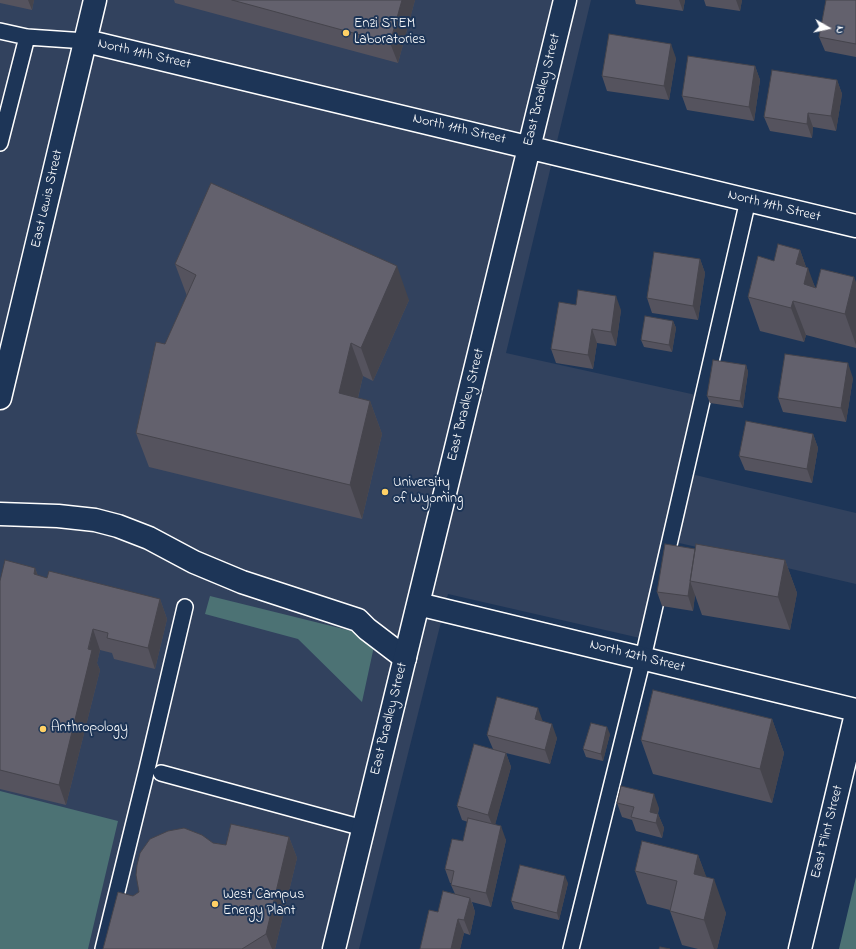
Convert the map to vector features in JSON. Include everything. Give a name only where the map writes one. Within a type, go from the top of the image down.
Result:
[{"type":"street","name":"East Lewis Street","points":[[0,398],[95,0]]},
{"type":"street","name":"East Bradley Street","points":[[334,949],[565,0]]},
{"type":"street","name":"North 11th Street","points":[[86,41],[856,226]]},
{"type":"street","points":[[0,514],[58,516],[95,520],[118,526],[149,538],[194,562],[242,582],[358,620],[367,629],[405,658]]},
{"type":"street","name":"North 12th Street","points":[[418,604],[856,710]]},
{"type":"street","name":"East Flint Street","points":[[800,949],[856,714]]},
{"type":"lane","points":[[0,31],[27,37],[86,41]]},
{"type":"lane","points":[[0,143],[27,37]]},
{"type":"lane","points":[[571,949],[644,658],[748,200]]},
{"type":"lane","points":[[103,949],[185,607]]},
{"type":"lane","points":[[161,773],[363,828]]},
{"type":"shaded area","name":"University of Wyoming","points":[[0,0],[591,0],[506,353],[705,397],[691,474],[856,513],[856,584],[675,542],[653,641],[448,594],[359,949],[0,949]]},
{"type":"green space","points":[[210,596],[376,637],[362,702],[298,639],[205,614]]},
{"type":"green space","points":[[0,791],[118,821],[88,949],[0,949]]},
{"type":"green space","points":[[856,877],[856,949],[839,949]]},
{"type":"building","points":[[232,0],[402,0],[390,43]]},
{"type":"building","points":[[826,0],[856,0],[856,44],[819,37]]},
{"type":"building","points":[[609,34],[671,44],[664,86],[602,76]]},
{"type":"building","points":[[688,56],[755,66],[749,107],[682,96]]},
{"type":"building","points":[[772,70],[837,80],[831,116],[808,113],[807,124],[764,117]]},
{"type":"building","points":[[211,183],[397,266],[361,348],[351,343],[339,393],[370,401],[350,485],[136,433],[156,342],[165,344],[196,275],[175,264]]},
{"type":"building","points":[[778,244],[800,250],[796,264],[808,268],[804,284],[816,288],[821,269],[854,277],[845,314],[793,301],[791,308],[748,297],[758,256],[774,261]]},
{"type":"building","points":[[654,252],[700,259],[693,306],[647,298]]},
{"type":"building","points":[[578,290],[616,296],[611,332],[592,329],[588,355],[551,349],[559,302],[576,305]]},
{"type":"building","points":[[645,316],[673,321],[669,345],[641,340]]},
{"type":"building","points":[[785,354],[848,363],[841,408],[778,398]]},
{"type":"building","points":[[713,360],[746,365],[740,401],[707,396]]},
{"type":"building","points":[[746,421],[813,434],[807,469],[739,456]]},
{"type":"building","points":[[665,544],[695,549],[688,596],[657,592]]},
{"type":"building","points":[[696,544],[785,560],[778,597],[690,581]]},
{"type":"building","name":"Anthropology","points":[[5,560],[35,568],[34,574],[47,578],[49,571],[160,599],[148,648],[107,638],[108,633],[93,629],[88,649],[92,650],[59,785],[0,770],[0,581]]},
{"type":"building","points":[[653,690],[772,719],[760,769],[641,740]]},
{"type":"building","points":[[497,697],[538,708],[535,719],[552,724],[545,750],[487,735]]},
{"type":"building","points":[[591,723],[607,727],[601,754],[583,749]]},
{"type":"building","points":[[474,744],[506,753],[488,815],[457,806]]},
{"type":"building","points":[[621,786],[654,794],[650,812],[658,814],[656,823],[631,817],[634,807],[617,803]]},
{"type":"building","points":[[468,818],[501,826],[486,893],[451,885],[454,871],[445,869],[452,839],[463,841]]},
{"type":"building","name":"West Campus Energy Plant","points":[[231,824],[289,837],[266,934],[242,949],[103,949],[118,892],[133,896],[139,892],[136,875],[137,865],[140,853],[150,839],[168,831],[184,828],[202,835],[213,843],[226,845]]},
{"type":"building","points":[[642,841],[698,855],[694,874],[714,879],[704,920],[670,911],[677,881],[635,871]]},
{"type":"building","points":[[520,865],[565,876],[557,913],[511,901]]},
{"type":"building","points":[[443,891],[470,898],[464,920],[458,919],[451,949],[420,949],[429,910],[438,912]]},
{"type":"building","points":[[660,947],[670,949],[659,949]]},
{"type":"place","name":"Enzi STEM Laboratories","points":[[346,33]]},
{"type":"place","name":"University of Wyoming","points":[[385,492]]},
{"type":"place","name":"Anthropology","points":[[43,729]]},
{"type":"place","name":"West Campus Energy Plant","points":[[215,904]]}]
